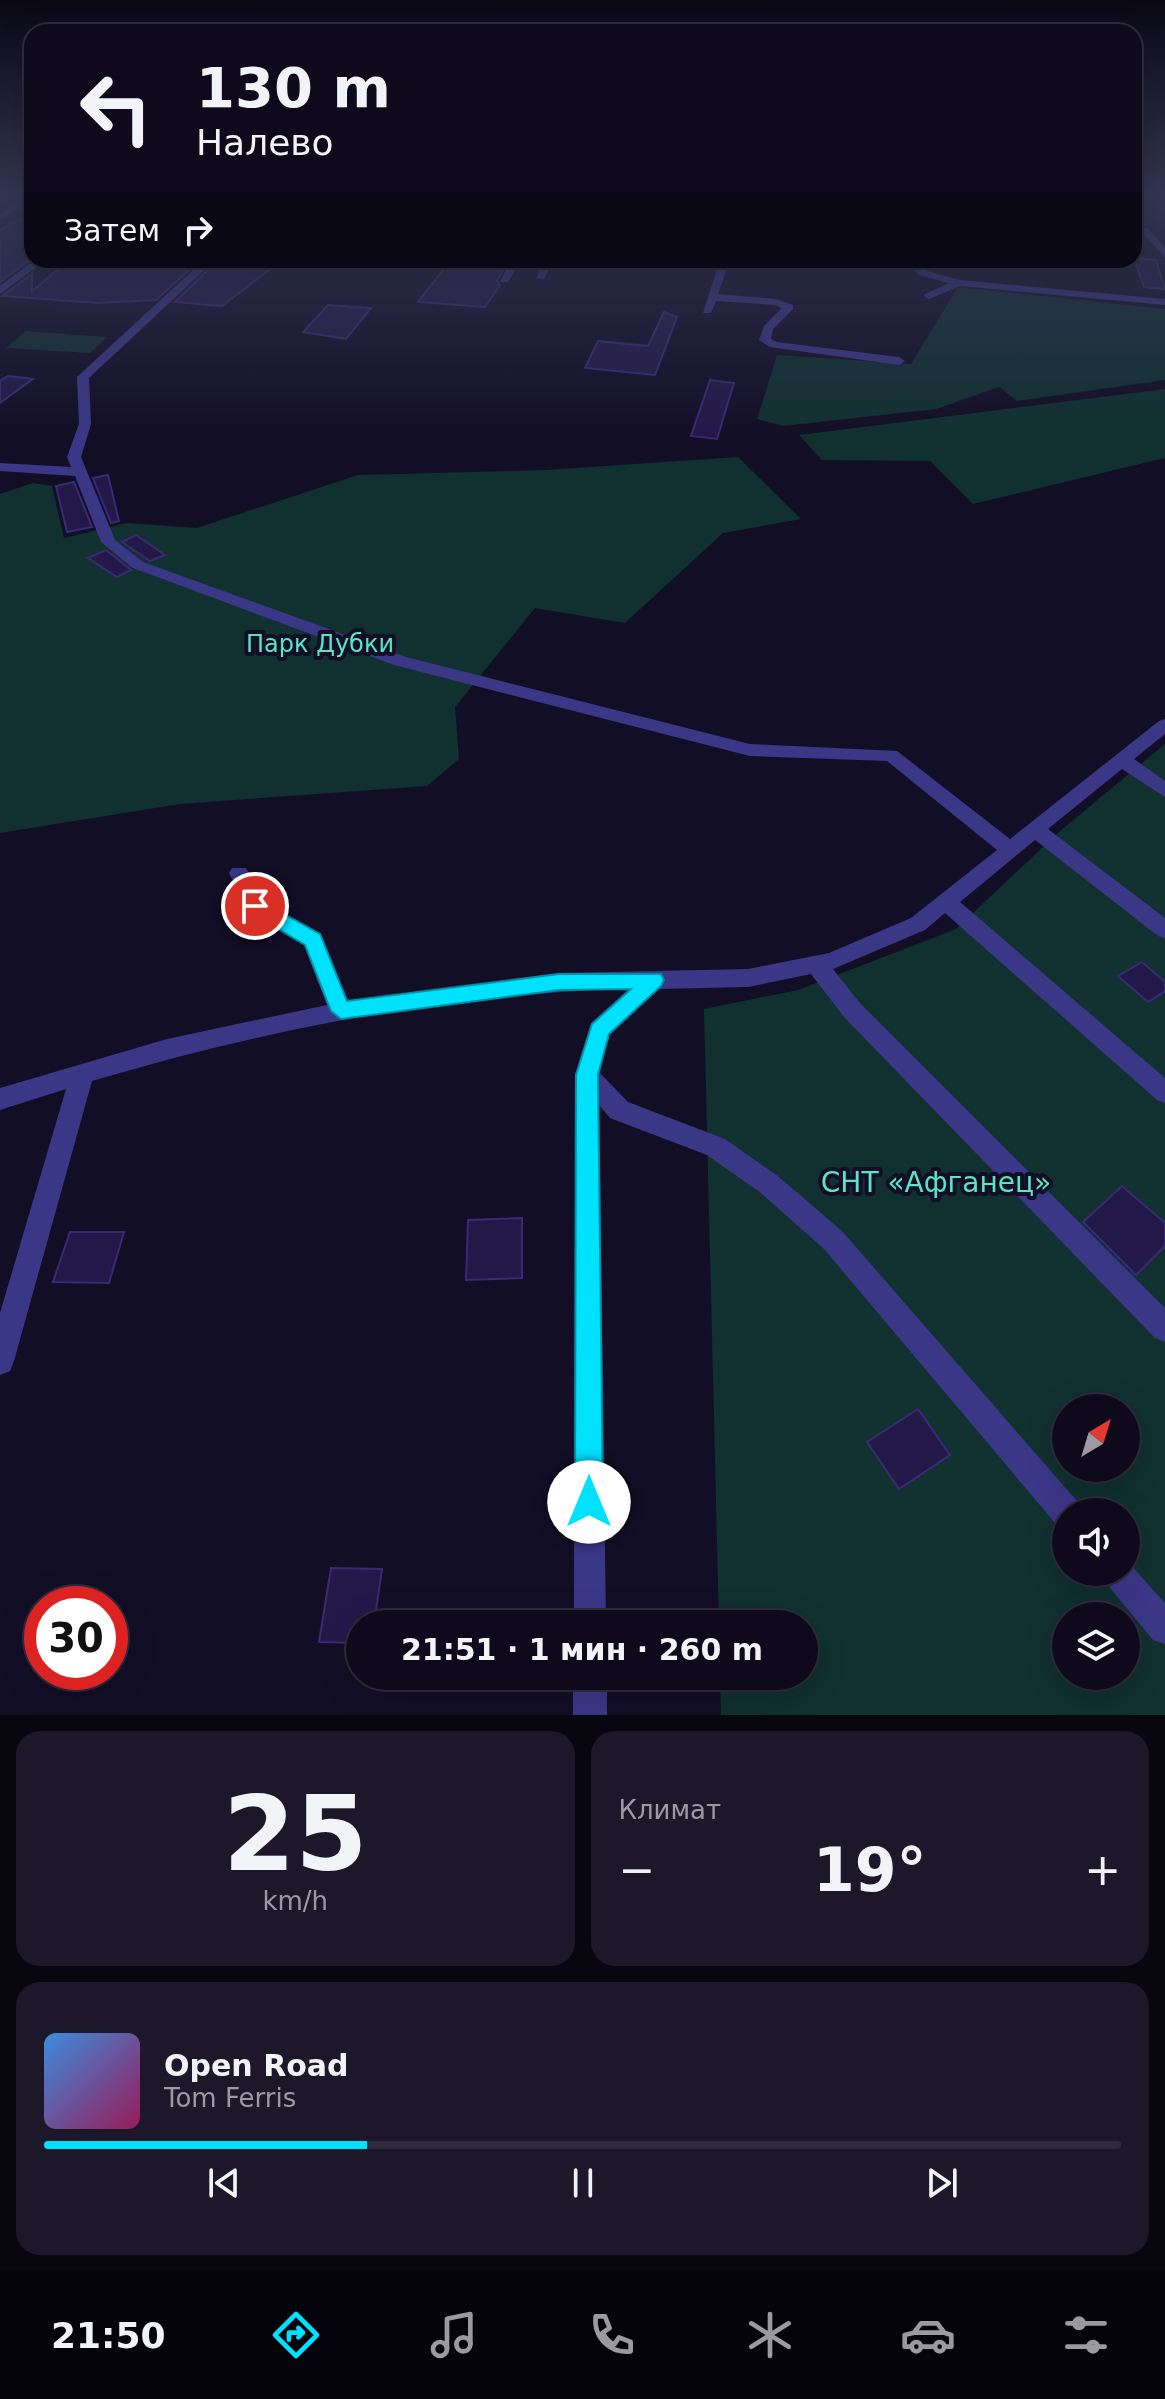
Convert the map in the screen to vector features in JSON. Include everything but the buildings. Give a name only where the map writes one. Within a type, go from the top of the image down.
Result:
[{"type":"street","points":[[0,291],[20,276]]},
{"type":"street","points":[[193,276],[83,377],[85,424],[74,457],[108,542],[138,565],[400,661],[750,750],[891,755],[1011,850]]},
{"type":"street","points":[[504,280],[506,276]]},
{"type":"street","points":[[707,311],[719,276]]},
{"type":"street","points":[[934,276],[959,283],[1165,302]]},
{"type":"street","points":[[929,296],[959,283]]},
{"type":"street","points":[[712,297],[776,302],[789,307],[768,328],[765,340],[774,345],[899,361]]},
{"type":"street","points":[[0,467],[79,472]]},
{"type":"street","points":[[0,1099],[167,1049],[341,1011],[559,982],[748,978],[832,961],[918,924],[1165,725]]},
{"type":"street","points":[[1122,760],[1165,790]]},
{"type":"street","points":[[1036,830],[1165,930]]},
{"type":"street","points":[[239,873],[255,906],[313,940],[341,1011]]},
{"type":"street","points":[[946,902],[1165,1093]]},
{"type":"street","points":[[816,964],[852,1010],[1165,1328]]},
{"type":"street","points":[[590,1610],[587,1075],[599,1030],[654,980]]},
{"type":"street","points":[[587,1075],[619,1110],[716,1147],[770,1185],[833,1240],[1054,1498]]},
{"type":"street","points":[[0,1361],[82,1076]]},
{"type":"street","points":[[1129,1586],[1165,1628]]},
{"type":"street","points":[[590,1690],[590,1715]]},
{"type":"green space","points":[[958,287],[1165,309],[1165,380],[1017,401],[999,387],[936,409],[783,426],[757,419],[777,355],[911,364]]},
{"type":"green space","points":[[25,332],[107,337],[90,353],[6,348]]},
{"type":"green space","points":[[1165,389],[1165,458],[973,504],[930,461],[822,460],[799,435]]},
{"type":"green space","name":"Парк Дубки","points":[[738,457],[801,519],[723,533],[625,623],[535,608],[455,707],[459,759],[427,786],[180,804],[0,833],[0,494],[33,483],[52,486],[64,538],[127,523],[197,528],[358,475],[546,470]]},
{"type":"green space","name":"СНТ «Афганец»","points":[[1165,744],[1165,1715],[721,1715],[720,1690],[818,1690],[818,1610],[719,1610],[704,1009],[798,990],[956,929],[1060,831]]},
{"type":"route","points":[[255,906],[313,940],[341,1011],[559,982],[654,980],[599,1030],[587,1075],[589,1502]]}]
